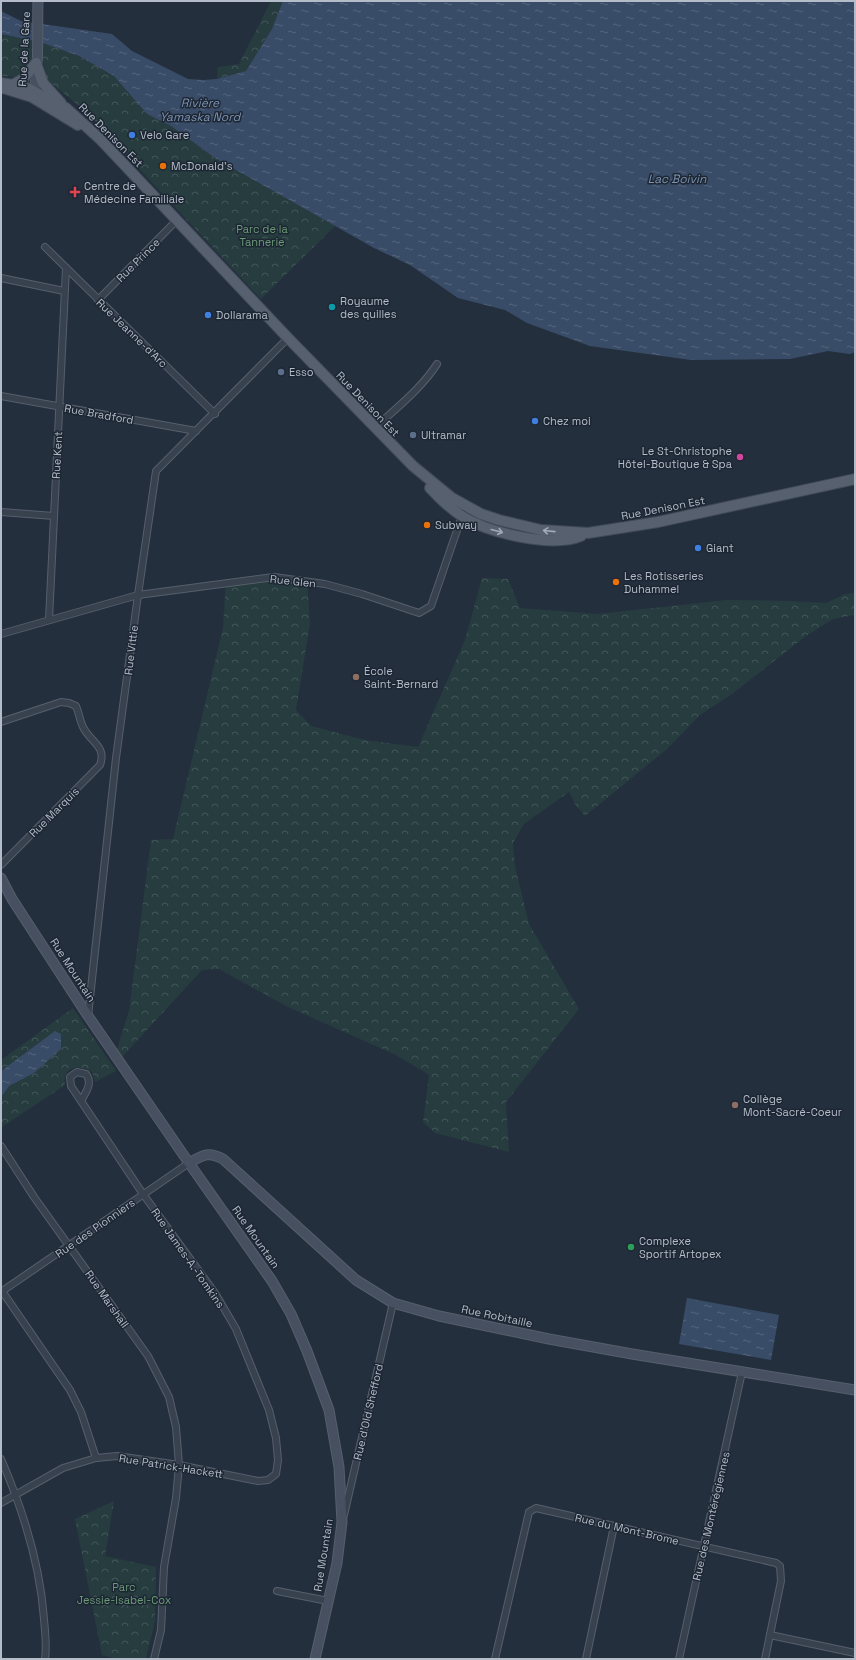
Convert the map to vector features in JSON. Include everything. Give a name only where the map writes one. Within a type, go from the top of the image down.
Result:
[{"type":"main road","points":[[14,84],[23,79],[36,60]]},
{"type":"main road","points":[[36,60],[43,83],[66,108]]},
{"type":"main road","name":"Rue Denison Est","points":[[1,83],[14,84],[66,108],[95,135],[288,338],[413,466],[440,490],[465,506],[499,520],[541,530],[588,534],[658,522],[855,479]]},
{"type":"main road","points":[[1,88],[33,94],[95,135]]},
{"type":"main road","points":[[413,466],[440,499],[462,516],[492,530],[520,537],[544,540],[576,539],[588,534]]},
{"type":"street","name":"Rue de la Gare","points":[[33,94],[38,1]]},
{"type":"street","name":"Rue Prince","points":[[98,300],[177,220]]},
{"type":"street","points":[[1,278],[64,291],[66,268],[45,247]]},
{"type":"street","name":"Rue Jeanne-d'Arc","points":[[66,268],[214,414]]},
{"type":"street","name":"Rue Kent","points":[[49,620],[64,291]]},
{"type":"street","name":"Rue Vittie","points":[[88,1016],[116,758],[156,471],[288,338]]},
{"type":"street","points":[[375,428],[420,386],[430,375],[436,364]]},
{"type":"street","name":"Rue Bradford","points":[[1,396],[196,431]]},
{"type":"street","name":"Rue Glen","points":[[1,634],[138,595],[274,576],[325,584],[362,594],[419,613],[430,606],[465,506]]},
{"type":"street","points":[[1,512],[54,516]]},
{"type":"street","name":"Rue Marquis","points":[[1,722],[61,702],[69,702],[76,706],[84,729],[100,748],[103,758],[100,765],[1,865]]},
{"type":"street","name":"Rue Mountain","points":[[1,878],[12,899],[88,1016],[272,1281],[291,1314],[308,1351],[328,1410],[339,1467],[342,1522],[337,1562],[315,1659]]},
{"type":"street","name":"Rue James-A.-Tomkins","points":[[81,1102],[90,1084],[86,1074],[77,1072],[70,1077],[70,1082],[81,1102],[215,1294],[236,1329],[269,1410],[276,1438],[278,1460],[276,1474]]},
{"type":"street","name":"Rue Marshall","points":[[1,1146],[34,1197],[70,1245],[148,1356],[169,1397],[176,1427],[179,1465],[176,1498],[164,1567],[161,1630],[154,1659]]},
{"type":"street","name":"Rue Robitaille","points":[[189,1163],[204,1155],[214,1154],[223,1159],[356,1280],[393,1303],[439,1316],[549,1339],[855,1390]]},
{"type":"street","name":"Rue des Pionniers","points":[[2,1292],[189,1163]]},
{"type":"street","points":[[2,1292],[70,1390],[81,1412],[96,1458]]},
{"type":"street","name":"Rue d'Old Shefford","points":[[342,1522],[393,1303]]},
{"type":"street","name":"Rue des Montérégiennes","points":[[679,1659],[742,1372]]},
{"type":"street","name":"Rue Patrick-Hackett","points":[[1,1503],[63,1468],[96,1458],[117,1456],[179,1465],[258,1481],[268,1480],[276,1474]]},
{"type":"street","points":[[1,1459],[16,1495],[35,1556],[42,1600],[46,1648],[45,1659]]},
{"type":"street","name":"Rue du Mont-Brome","points":[[495,1659],[530,1512],[536,1508],[770,1561],[780,1566],[781,1581],[765,1659]]},
{"type":"street","points":[[586,1659],[614,1526]]},
{"type":"street","points":[[277,1591],[328,1602]]},
{"type":"street","points":[[770,1635],[855,1653]]},
{"type":"green space","points":[[271,1],[283,1],[272,29],[246,71],[217,79],[218,67],[239,64]]},
{"type":"green space","name":"Parc de la Tannerie","points":[[1,34],[40,42],[79,56],[114,76],[147,114],[171,126],[215,158],[335,226],[261,299],[83,109],[51,83],[47,78],[43,60],[34,60],[17,77],[1,76]]},
{"type":"green space","points":[[250,577],[307,580],[310,623],[296,710],[311,726],[365,740],[418,747],[465,640],[482,578],[508,579],[520,608],[597,614],[727,600],[826,603],[845,594],[855,593],[855,615],[833,619],[806,636],[732,694],[700,715],[667,749],[585,816],[575,804],[569,792],[524,824],[513,843],[515,866],[529,924],[579,1009],[506,1102],[509,1152],[435,1133],[423,1122],[429,1075],[396,1055],[288,1007],[219,969],[202,970],[122,1057],[117,1049],[129,1011],[151,840],[173,839],[223,628],[226,579]]},
{"type":"green space","points":[[73,1008],[116,1071],[95,1082],[92,1072],[82,1068],[72,1068],[66,1074],[65,1085],[2,1127],[1,1060]]},
{"type":"green space","name":"Parc Jessie-Isabel-Cox","points":[[114,1501],[105,1556],[156,1567],[155,1621],[146,1659],[117,1659],[102,1655],[75,1519]]},
{"type":"water","name":"Lac Boivin","points":[[283,1],[855,1],[855,352],[850,354],[828,351],[790,359],[691,360],[590,346],[527,323],[505,310],[458,298],[410,265],[374,248],[215,158],[171,126],[147,114],[114,76],[79,56],[40,42],[1,34],[1,11],[21,21],[112,34],[132,51],[188,79],[217,79],[246,71],[272,29]]},
{"type":"water","points":[[55,1031],[61,1034],[61,1049],[34,1073],[9,1086],[1,1097],[1,1071]]},
{"type":"water","points":[[687,1298],[779,1315],[771,1360],[679,1344]]},
{"type":"place","name":"Velo Gare","points":[[132,135]]},
{"type":"place","name":"McDonald's","points":[[163,166]]},
{"type":"place","name":"Centre de Médecine Familiale","points":[[75,192]]},
{"type":"place","name":"Royaume des quilles","points":[[332,307]]},
{"type":"place","name":"Dollarama","points":[[208,315]]},
{"type":"place","name":"Esso","points":[[281,372]]},
{"type":"place","name":"Chez moi","points":[[535,421]]},
{"type":"place","name":"Ultramar","points":[[413,435]]},
{"type":"place","name":"Le St-Christophe Hôtel-Boutique & Spa","points":[[740,457]]},
{"type":"place","name":"Subway","points":[[427,525]]},
{"type":"place","name":"Giant","points":[[698,548]]},
{"type":"place","name":"Les Rotisseries Duhammel","points":[[616,582]]},
{"type":"place","name":"École Saint-Bernard","points":[[356,677]]},
{"type":"place","name":"Collège Mont-Sacré-Coeur","points":[[735,1105]]},
{"type":"place","name":"Complexe Sportif Artopex","points":[[631,1247]]},
{"type":"water label","name":"Rivière Yamaska Nord","points":[[200,110]]}]
